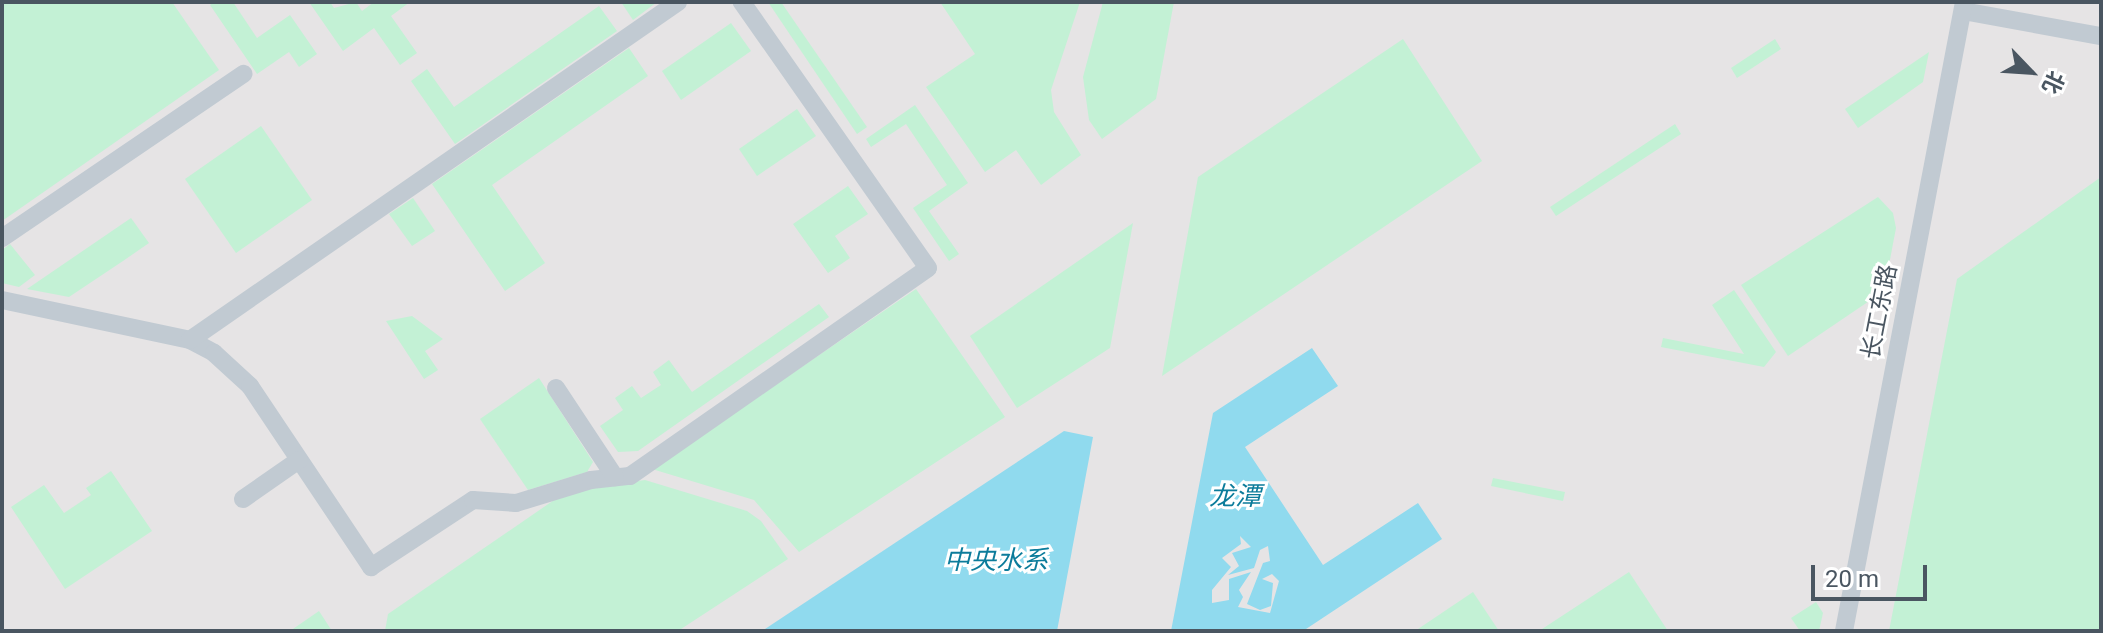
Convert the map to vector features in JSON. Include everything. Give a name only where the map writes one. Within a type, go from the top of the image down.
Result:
[{"type":"lane","points":[[190,340],[678,2]]},
{"type":"lane","points":[[2,300],[190,340],[234,367],[371,567],[473,500],[516,503],[615,477],[630,476],[928,268],[742,2]]},
{"type":"lane","points":[[1964,6],[2101,36]]},
{"type":"lane","name":"长工东路","points":[[1844,631],[1964,6]]},
{"type":"lane","points":[[2,238],[243,74]]},
{"type":"lane","points":[[556,388],[615,477]]},
{"type":"lane","points":[[243,499],[299,460]]},
{"type":"shaded area","points":[[2,2],[2101,2],[2101,631],[2,631]]},
{"type":"green space","points":[[2,2],[172,2],[219,70],[2,221]]},
{"type":"green space","points":[[214,2],[233,2],[257,38],[290,15],[317,54],[299,67],[289,52],[257,74],[210,5]]},
{"type":"green space","points":[[309,2],[330,2],[334,8],[356,2],[362,11],[374,2],[410,2],[391,16],[417,53],[400,65],[374,28],[343,51]]},
{"type":"green space","points":[[621,2],[657,2],[633,20]]},
{"type":"green space","points":[[768,2],[781,2],[867,127],[857,134]]},
{"type":"green space","points":[[940,2],[1080,2],[1051,90],[1054,112],[1081,155],[1041,185],[1016,150],[985,172],[926,87],[975,54]]},
{"type":"green space","points":[[1103,2],[1174,2],[1156,99],[1102,139],[1089,120],[1083,77]]},
{"type":"green space","points":[[599,6],[617,31],[455,144],[411,81],[427,69],[454,107]]},
{"type":"green space","points":[[731,23],[751,51],[681,100],[662,71]]},
{"type":"green space","points":[[1403,39],[1482,161],[1162,376],[1198,177]]},
{"type":"green space","points":[[1775,39],[1781,49],[1737,78],[1731,68]]},
{"type":"green space","points":[[629,48],[648,76],[492,185],[545,263],[505,291],[432,184]]},
{"type":"green space","points":[[1929,52],[1923,82],[1858,128],[1845,109]]},
{"type":"green space","points":[[915,105],[968,183],[929,211],[959,254],[949,261],[913,208],[947,185],[906,124],[871,147],[866,139]]},
{"type":"green space","points":[[797,109],[816,136],[757,176],[739,149]]},
{"type":"green space","points":[[1675,124],[1681,134],[1556,216],[1550,207]]},
{"type":"green space","points":[[261,126],[312,200],[236,253],[185,179]]},
{"type":"green space","points":[[2101,177],[2101,631],[1889,631],[1957,279]]},
{"type":"green space","points":[[848,186],[868,214],[835,236],[850,258],[828,273],[793,224]]},
{"type":"green space","points":[[1878,197],[1893,213],[1896,228],[1884,291],[1788,356],[1741,285]]},
{"type":"green space","points":[[413,198],[435,231],[412,246],[389,214]]},
{"type":"green space","points":[[131,218],[149,243],[123,261],[69,297],[27,289]]},
{"type":"green space","points":[[1133,223],[1110,348],[1017,408],[970,336]]},
{"type":"green space","points":[[10,244],[35,275],[19,287],[2,283],[2,250]]},
{"type":"green space","points":[[916,289],[1005,417],[799,552],[754,500],[652,469]]},
{"type":"green space","points":[[1734,290],[1776,352],[1764,367],[1661,347],[1663,338],[1744,354],[1712,305]]},
{"type":"green space","points":[[819,304],[829,317],[638,451],[618,452],[600,426],[623,410],[615,398],[632,386],[641,398],[661,385],[653,372],[669,360],[692,392]]},
{"type":"green space","points":[[412,316],[443,339],[425,351],[438,370],[424,379],[386,321]]},
{"type":"green space","points":[[539,378],[593,462],[587,472],[528,490],[480,419]]},
{"type":"green space","points":[[111,471],[152,531],[65,589],[11,507],[44,485],[64,513],[91,495],[86,488]]},
{"type":"green space","points":[[1493,478],[1565,492],[1563,501],[1491,486]]},
{"type":"green space","points":[[645,480],[747,511],[761,521],[788,559],[678,631],[385,631],[388,614],[557,498],[594,487]]},
{"type":"green space","points":[[1629,572],[1668,631],[1539,631]]},
{"type":"green space","points":[[1473,592],[1499,631],[1415,631]]},
{"type":"green space","points":[[1816,602],[1823,613],[1819,631],[1800,631],[1791,618]]},
{"type":"green space","points":[[319,611],[332,631],[290,631]]},
{"type":"water","name":"龙潭","points":[[1312,348],[1338,386],[1245,447],[1323,565],[1418,503],[1442,539],[1303,631],[1171,631],[1213,413]],"holes":[[[1240,536],[1251,547],[1232,553],[1239,566],[1228,575],[1254,568],[1260,550],[1268,546],[1270,561],[1263,563],[1247,604],[1260,610],[1271,606],[1273,583],[1262,579],[1272,574],[1279,581],[1270,613],[1238,607],[1243,597],[1239,590],[1251,572],[1229,579],[1229,600],[1212,603],[1212,590],[1231,567],[1222,558],[1241,544]]]},
{"type":"water","name":"中央水系","points":[[1064,431],[1093,437],[1057,631],[762,631]]}]
